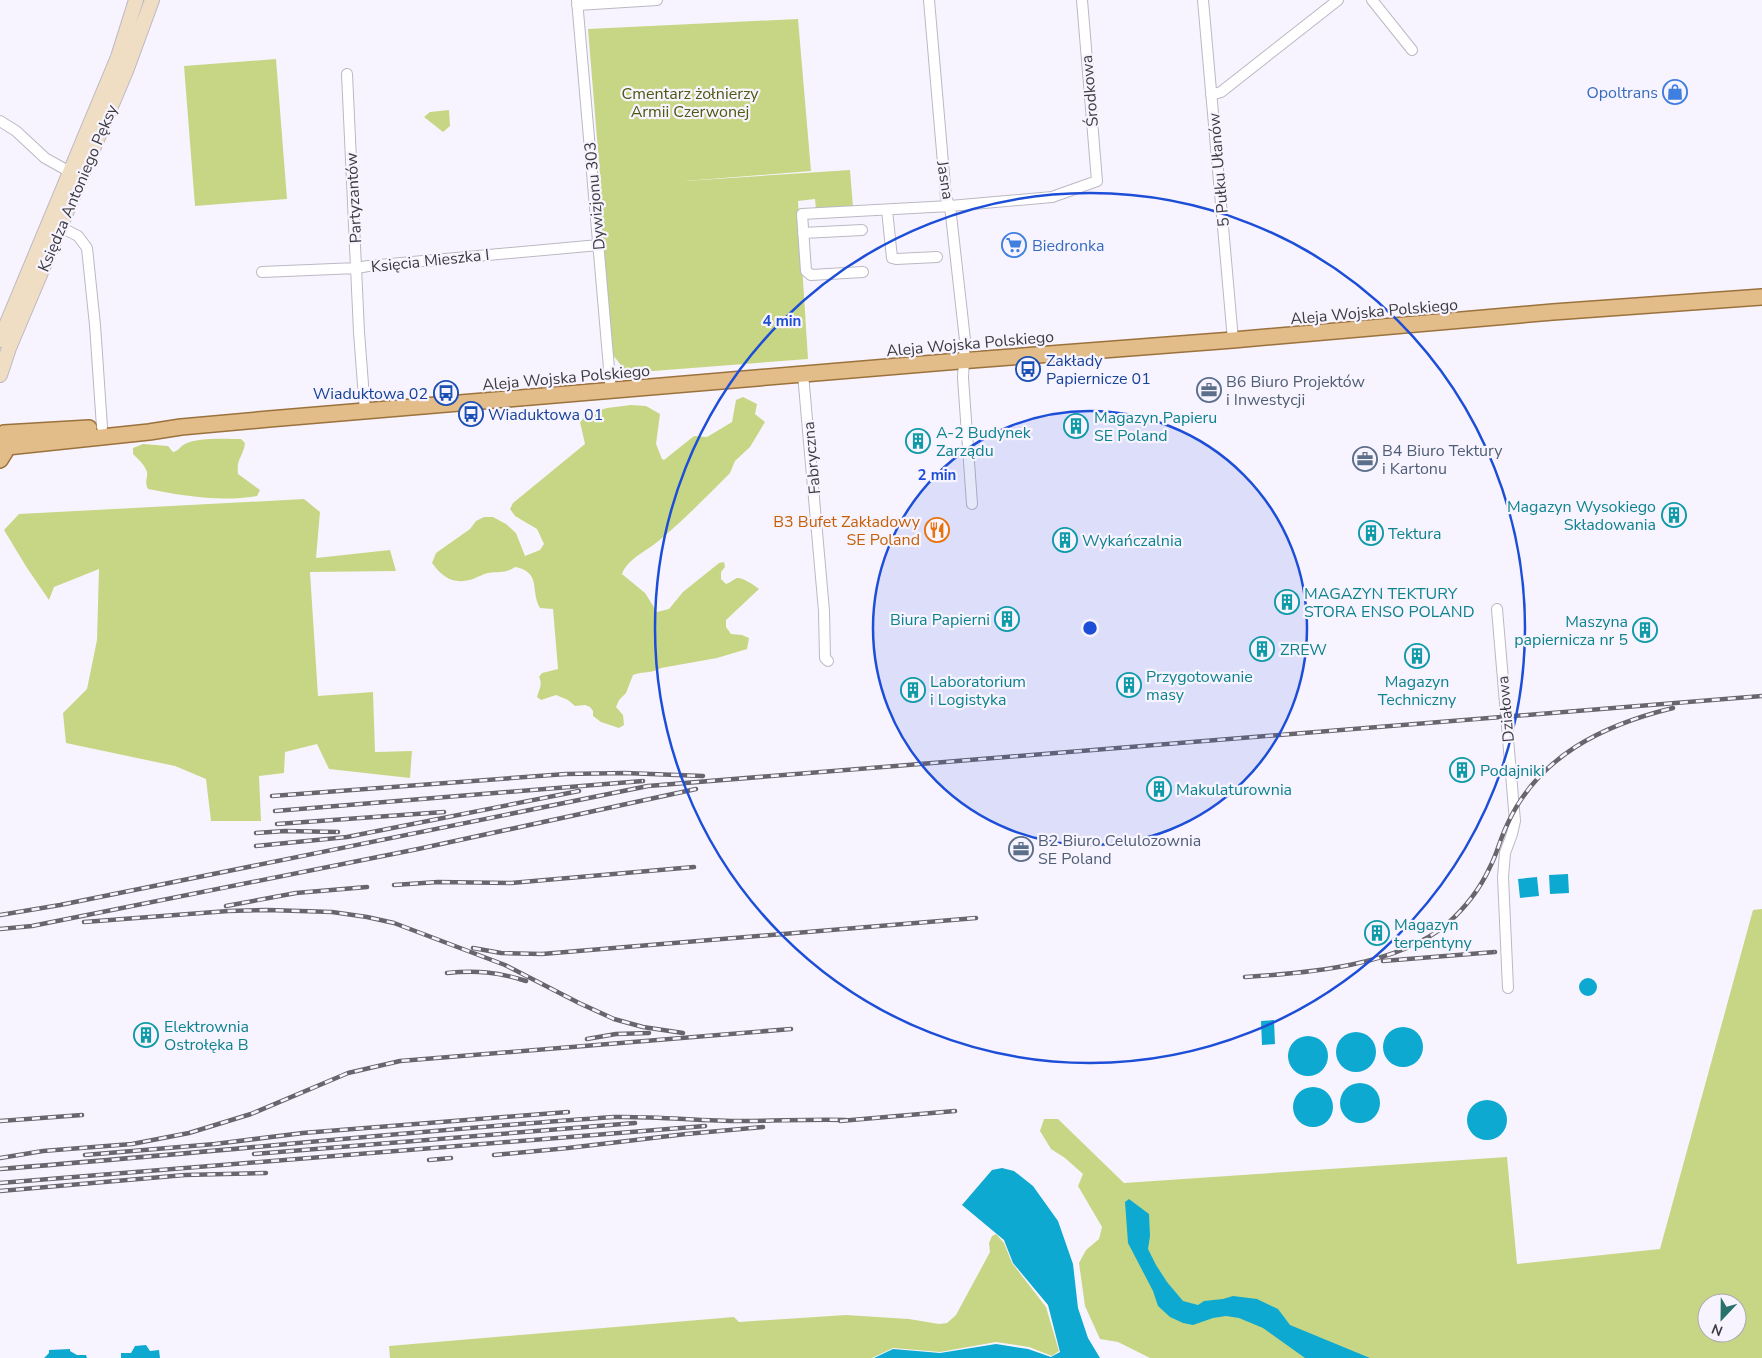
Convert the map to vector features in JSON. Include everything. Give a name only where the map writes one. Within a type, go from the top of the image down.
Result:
[{"type":"main road","name":"Księdza Antoniego Pęksy","points":[[0,340],[118,58],[136,0]]},
{"type":"main road","name":"Księdza Antoniego Pęksy","points":[[0,375],[9,348],[130,62],[152,0]]},
{"type":"main road","name":"Aleja Wojska Polskiego","points":[[3,442],[149,432],[181,427],[965,360],[1233,340],[1553,312],[1762,297]]},
{"type":"main road","name":"Aleja Wojska Polskiego","points":[[3,442],[102,427],[181,427]]},
{"type":"street","points":[[577,2],[657,0]]},
{"type":"street","name":"Jasna","points":[[929,0],[946,198],[950,206],[965,340],[963,378],[972,504]]},
{"type":"street","name":"Środkowa","points":[[950,206],[1052,197],[1097,182],[1082,0]]},
{"type":"street","name":"5 Pułku Ułanów","points":[[1203,0],[1233,340]]},
{"type":"street","points":[[1211,95],[1221,92],[1338,0]]},
{"type":"street","points":[[1372,0],[1412,50]]},
{"type":"street","name":"Dywizjonu 303","points":[[577,2],[610,391]]},
{"type":"street","name":"Partyzantów","points":[[347,74],[359,332],[365,411]]},
{"type":"street","points":[[0,121],[16,131],[45,158],[70,172]]},
{"type":"street","points":[[863,272],[809,275],[806,271],[802,214],[950,206]]},
{"type":"street","points":[[886,210],[892,258],[937,257]]},
{"type":"street","points":[[60,227],[78,236],[87,248],[95,325],[102,427]]},
{"type":"street","points":[[803,233],[862,230]]},
{"type":"street","name":"Księcia Mieszka I","points":[[262,272],[357,268],[599,245]]},
{"type":"street","name":"Fabryczna","points":[[803,374],[824,610],[825,658],[828,661]]},
{"type":"street","name":"Działowa","points":[[1497,609],[1514,821],[1512,834],[1505,853],[1503,877],[1508,988]]},
{"type":"green space","name":"Cmentarz żołnierzy Armii Czerwonej","points":[[798,19],[811,171],[685,181],[850,170],[853,207],[816,210],[815,199],[798,201],[808,359],[627,373],[613,355],[598,187],[601,187],[588,29]]},
{"type":"green space","points":[[276,59],[287,199],[195,206],[184,66]]},
{"type":"green space","points":[[449,110],[450,126],[443,132],[424,117],[430,112]]},
{"type":"green space","points":[[743,397],[757,404],[755,414],[765,422],[750,447],[735,461],[730,473],[705,498],[662,538],[629,563],[622,574],[645,593],[657,612],[669,609],[683,592],[719,563],[724,562],[725,567],[721,572],[721,579],[726,584],[739,578],[759,589],[726,620],[726,627],[731,634],[749,638],[747,649],[717,658],[633,675],[626,693],[619,700],[616,707],[623,715],[624,725],[619,728],[601,722],[593,716],[593,711],[590,707],[585,705],[575,706],[568,700],[556,695],[541,700],[537,697],[541,685],[539,677],[542,673],[558,669],[553,609],[540,608],[537,602],[534,583],[529,573],[515,567],[505,571],[486,573],[466,581],[455,581],[440,573],[432,563],[436,553],[470,529],[476,521],[484,517],[493,517],[506,524],[516,533],[525,556],[540,550],[544,544],[537,529],[515,516],[510,509],[513,503],[585,444],[580,422],[588,414],[607,408],[631,405],[646,406],[660,414],[656,444],[664,460],[694,436],[707,437],[732,422],[736,400]]},
{"type":"green space","points":[[241,439],[245,443],[238,465],[238,474],[260,490],[257,496],[216,498],[188,496],[148,489],[146,469],[133,454],[133,448],[143,444],[168,446],[173,452],[185,444],[197,440]]},
{"type":"green space","points":[[304,499],[320,512],[316,558],[390,550],[396,571],[310,572],[318,696],[373,692],[375,752],[412,751],[410,778],[329,769],[317,744],[285,752],[284,773],[259,776],[261,821],[211,821],[206,779],[175,766],[66,743],[63,713],[87,689],[97,640],[99,569],[54,587],[49,600],[4,530],[19,514]]},
{"type":"green space","points":[[1762,909],[1762,1358],[1150,1358],[1118,1342],[1100,1339],[1085,1306],[1079,1263],[1086,1250],[1099,1239],[1102,1227],[1078,1186],[1083,1174],[1065,1158],[1051,1149],[1040,1131],[1044,1119],[1058,1119],[1124,1183],[1507,1157],[1517,1264],[1660,1249],[1753,910]]},
{"type":"green space","points":[[996,1234],[1004,1243],[1012,1263],[1046,1307],[1059,1351],[1052,1356],[1029,1347],[996,1342],[940,1352],[893,1348],[872,1358],[390,1358],[389,1346],[734,1317],[739,1322],[846,1315],[909,1319],[939,1324],[947,1323],[956,1315],[990,1252],[989,1243],[992,1236]]},
{"type":"water","points":[[1568,874],[1569,893],[1550,894],[1549,875]]},
{"type":"water","points":[[1537,877],[1539,896],[1520,898],[1518,879]]},
{"type":"water","points":[[1584,978],[1592,978],[1597,983],[1595,994],[1584,996],[1579,991],[1579,983]]},
{"type":"water","points":[[1274,1020],[1275,1044],[1262,1045],[1261,1021]]},
{"type":"water","points":[[1403,1027],[1417,1033],[1423,1047],[1417,1061],[1403,1067],[1389,1061],[1383,1047],[1389,1033]]},
{"type":"water","points":[[1356,1032],[1370,1038],[1376,1052],[1370,1066],[1356,1072],[1342,1066],[1336,1052],[1342,1038]]},
{"type":"water","points":[[1308,1036],[1322,1042],[1328,1056],[1322,1070],[1308,1076],[1294,1070],[1288,1056],[1294,1042]]},
{"type":"water","points":[[1360,1083],[1374,1089],[1380,1103],[1374,1117],[1360,1123],[1346,1117],[1340,1103],[1346,1089]]},
{"type":"water","points":[[1313,1087],[1327,1093],[1333,1107],[1327,1121],[1313,1127],[1299,1121],[1293,1107],[1299,1093]]},
{"type":"water","points":[[1487,1100],[1501,1106],[1507,1120],[1501,1134],[1487,1140],[1473,1134],[1467,1120],[1473,1106]]},
{"type":"water","points":[[1002,1168],[1014,1171],[1033,1186],[1058,1221],[1073,1264],[1078,1308],[1088,1338],[1100,1358],[874,1358],[893,1349],[940,1353],[996,1344],[1028,1349],[1051,1357],[1060,1352],[1048,1305],[1013,1263],[1004,1240],[962,1205],[992,1170]]},
{"type":"water","points":[[1129,1199],[1149,1214],[1150,1236],[1148,1249],[1167,1282],[1183,1301],[1198,1305],[1204,1301],[1233,1296],[1257,1299],[1278,1309],[1290,1325],[1370,1358],[1305,1358],[1263,1328],[1239,1318],[1226,1316],[1193,1325],[1170,1317],[1158,1306],[1153,1291],[1128,1243],[1125,1202]]},
{"type":"water","points":[[146,1345],[150,1351],[159,1350],[160,1358],[121,1358],[121,1353],[131,1353],[135,1346]]},
{"type":"water","points":[[70,1349],[70,1351],[77,1355],[86,1355],[87,1358],[44,1358],[49,1353],[49,1350]]},
{"type":"railway","points":[[0,915],[60,905],[648,786],[1762,696]]},
{"type":"railway","points":[[1245,977],[1323,970],[1351,965],[1378,958],[1427,938],[1447,924],[1472,898],[1495,857],[1505,830],[1520,801],[1536,780],[1555,762],[1575,747],[1598,734],[1647,715],[1673,708]]},
{"type":"railway","points":[[272,796],[566,774],[625,773],[703,776]]},
{"type":"railway","points":[[275,811],[643,781]]},
{"type":"railway","points":[[0,929],[32,926],[418,849],[696,789]]},
{"type":"railway","points":[[256,846],[347,837],[579,791]]},
{"type":"railway","points":[[277,824],[444,812]]},
{"type":"railway","points":[[256,833],[285,831],[338,832]]},
{"type":"railway","points":[[394,885],[438,882],[511,883],[694,867]]},
{"type":"railway","points":[[226,906],[296,893],[367,887]]},
{"type":"railway","points":[[84,922],[228,911],[268,910],[332,912],[367,917],[394,923],[505,965],[614,1019],[643,1027],[683,1033]]},
{"type":"railway","points":[[473,948],[501,953],[542,954],[976,918]]},
{"type":"railway","points":[[1383,961],[1495,952]]},
{"type":"railway","points":[[447,973],[487,973],[526,981]]},
{"type":"railway","points":[[0,1158],[43,1151],[132,1144],[189,1133],[251,1114],[348,1073],[400,1061],[791,1029]]},
{"type":"railway","points":[[587,1039],[616,1034],[649,1033]]},
{"type":"railway","points":[[840,1121],[955,1111]]},
{"type":"railway","points":[[85,1155],[215,1144],[303,1133],[568,1112]]},
{"type":"railway","points":[[0,1121],[82,1115]]},
{"type":"railway","points":[[0,1169],[614,1117],[742,1121],[846,1120]]},
{"type":"railway","points":[[254,1154],[635,1123]]},
{"type":"railway","points":[[0,1183],[705,1126]]},
{"type":"railway","points":[[494,1155],[763,1127]]},
{"type":"railway","points":[[429,1160],[451,1158]]},
{"type":"railway","points":[[0,1191],[185,1175],[266,1173]]},
{"type":"place","name":"Opoltrans","points":[[1675,92]]},
{"type":"place","name":"Biedronka","points":[[1014,245]]},
{"type":"place","name":"Zakłady Papiernicze 01","points":[[1028,369]]},
{"type":"place","name":"B6 Biuro Projektów i Inwestycji","points":[[1209,390]]},
{"type":"place","name":"Wiaduktowa 02","points":[[446,393]]},
{"type":"place","name":"Wiaduktowa 01","points":[[471,414]]},
{"type":"place","name":"Magazyn Papieru SE Poland","points":[[1076,426]]},
{"type":"place","name":"A-2 Budynek Zarządu","points":[[918,441]]},
{"type":"place","name":"B4 Biuro Tektury i Kartonu","points":[[1365,459]]},
{"type":"place","name":"Magazyn Wysokiego Składowania","points":[[1674,515]]},
{"type":"place","name":"B3 Bufet Zakładowy SE Poland","points":[[937,530]]},
{"type":"place","name":"Tektura","points":[[1371,533]]},
{"type":"place","name":"Wykańczalnia","points":[[1065,540]]},
{"type":"place","name":"MAGAZYN TEKTURY STORA ENSO POLAND","points":[[1287,602]]},
{"type":"place","name":"Biura Papierni","points":[[1007,619]]},
{"type":"place","name":"Maszyna papiernicza nr 5","points":[[1645,630]]},
{"type":"place","name":"ZREW","points":[[1262,649]]},
{"type":"place","name":"Magazyn Techniczny","points":[[1417,656]]},
{"type":"place","name":"Przygotowanie masy","points":[[1129,685]]},
{"type":"place","name":"Laboratorium i Logistyka","points":[[913,690]]},
{"type":"place","name":"Podajniki","points":[[1462,770]]},
{"type":"place","name":"Makulaturownia","points":[[1159,789]]},
{"type":"place","name":"B2 Biuro Celulozownia SE Poland","points":[[1021,849]]},
{"type":"place","name":"Magazyn terpentyny","points":[[1377,933]]},
{"type":"place","name":"Elektrownia Ostrołęka B","points":[[146,1035]]}]
